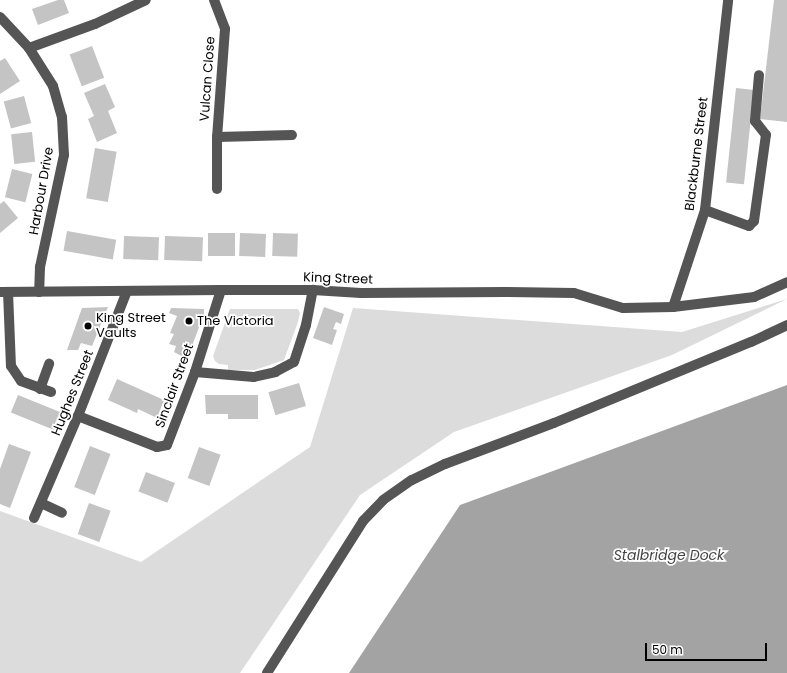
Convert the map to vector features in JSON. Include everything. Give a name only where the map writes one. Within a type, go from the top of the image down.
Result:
[{"type":"street","points":[[29,48],[95,24],[146,0]]},
{"type":"street","name":"Vulcan Close","points":[[214,0],[224,28],[217,137],[217,189]]},
{"type":"street","name":"Blackburne Street","points":[[673,307],[705,210],[728,0]]},
{"type":"street","name":"Harbour Drive","points":[[0,17],[29,48],[53,86],[62,116],[64,155],[40,267],[39,292]]},
{"type":"street","points":[[705,210],[749,226],[754,222],[766,135],[755,121],[759,75]]},
{"type":"street","name":"Vulcan Close","points":[[217,137],[292,135]]},
{"type":"street","name":"King Street","points":[[4,292],[221,290],[313,290],[361,293],[504,292],[574,294],[623,308],[673,307],[754,297],[787,282]]},
{"type":"street","name":"Sinclair Street","points":[[78,416],[157,447],[167,445],[195,372],[221,290]]},
{"type":"street","points":[[195,372],[254,377],[275,372],[294,362],[306,325],[313,290]]},
{"type":"street","name":"Hughes Street","points":[[34,518],[78,416],[127,291]]},
{"type":"street","points":[[4,292],[11,366],[21,381],[51,392]]},
{"type":"street","points":[[267,673],[363,521],[383,500],[406,484],[446,464],[568,417],[751,342],[787,325]]},
{"type":"street","points":[[40,388],[49,364]]},
{"type":"street","points":[[41,503],[62,513]]},
{"type":"shaded area","points":[[787,299],[672,355],[454,432],[360,495],[240,673],[0,673],[0,511],[141,562],[310,447],[353,308],[682,332]]},
{"type":"shaded area","points":[[230,309],[298,309],[300,313],[298,322],[284,360],[255,370],[228,370],[228,365],[219,364],[215,361],[213,356]]},
{"type":"water","name":"Stalbridge Dock","points":[[787,385],[787,673],[349,673],[460,505]]},
{"type":"building","points":[[58,0],[64,0],[69,13],[38,25],[32,9]]},
{"type":"building","points":[[774,0],[787,0],[787,122],[760,119]]},
{"type":"building","points":[[92,46],[104,78],[82,86],[70,55]]},
{"type":"building","points":[[5,58],[20,81],[0,94],[0,61]]},
{"type":"building","points":[[105,84],[115,107],[108,111],[117,133],[97,142],[88,119],[94,116],[84,93]]},
{"type":"building","points":[[736,88],[754,90],[744,184],[726,182]]},
{"type":"building","points":[[24,96],[31,123],[11,128],[4,101]]},
{"type":"building","points":[[32,132],[35,162],[14,164],[11,134]]},
{"type":"building","points":[[95,148],[117,152],[108,202],[86,198]]},
{"type":"building","points":[[12,169],[32,174],[25,202],[5,197]]},
{"type":"building","points":[[4,201],[18,218],[0,233],[0,204]]},
{"type":"building","points":[[67,231],[116,240],[113,259],[64,251]]},
{"type":"building","points":[[208,233],[235,233],[235,256],[208,256]]},
{"type":"building","points":[[240,233],[266,234],[265,257],[239,256]]},
{"type":"building","points":[[273,233],[298,234],[297,257],[272,256]]},
{"type":"building","points":[[124,236],[159,237],[158,260],[123,259]]},
{"type":"building","points":[[165,236],[203,237],[202,261],[164,260]]},
{"type":"building","name":"King Street Vaults","points":[[108,307],[92,346],[81,343],[78,350],[67,350],[82,308]]},
{"type":"building","points":[[324,307],[344,314],[341,324],[336,322],[333,329],[337,330],[332,345],[313,338]]},
{"type":"building","points":[[171,308],[204,309],[204,314],[187,359],[174,352],[176,346],[169,344],[174,334],[170,333],[177,316],[169,313]]},
{"type":"building","points":[[117,379],[164,400],[157,418],[138,409],[137,413],[108,400]]},
{"type":"building","points":[[299,383],[306,406],[275,415],[268,392]]},
{"type":"building","points":[[18,395],[61,412],[54,430],[11,413]]},
{"type":"building","points":[[205,395],[258,395],[258,419],[228,419],[228,414],[206,414]]},
{"type":"building","points":[[9,444],[31,452],[10,508],[0,504],[0,469]]},
{"type":"building","points":[[90,446],[111,454],[95,495],[74,487]]},
{"type":"building","points":[[199,447],[221,455],[209,486],[188,478]]},
{"type":"building","points":[[146,472],[175,483],[167,503],[138,492]]},
{"type":"building","points":[[89,503],[111,511],[99,542],[78,534]]},
{"type":"place","name":"The Victoria","points":[[189,321]]},
{"type":"place","name":"King Street Vaults","points":[[88,326]]}]
